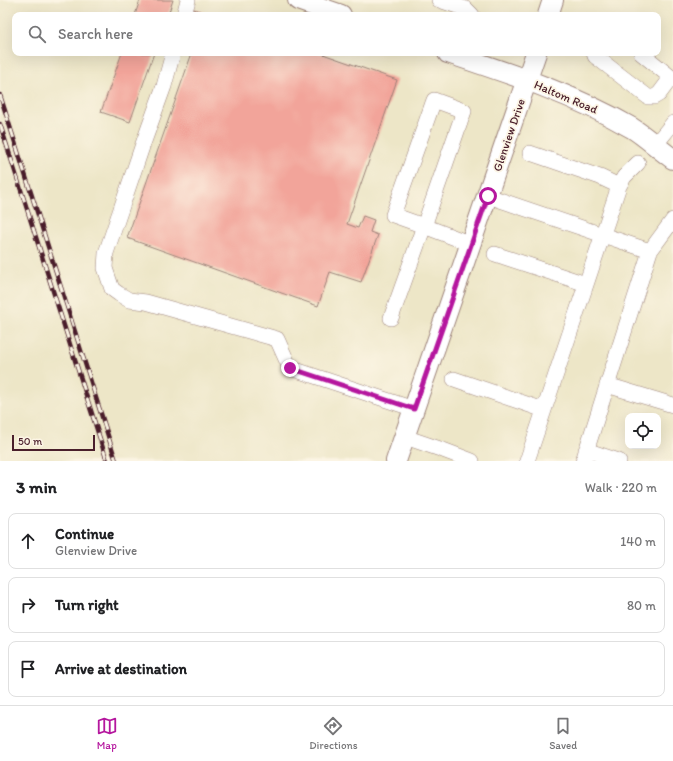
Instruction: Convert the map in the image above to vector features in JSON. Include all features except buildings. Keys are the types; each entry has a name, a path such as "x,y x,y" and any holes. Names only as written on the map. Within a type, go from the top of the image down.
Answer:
{"main road":[{"path":"549,12 553,0"},
{"path":"302,1 333,12"},
{"name":"Haltom Road","path":"463,56 589,106 633,129 673,159"},
{"name":"Glenview Drive","path":"396,461 535,56"}],"street":[{"path":"185,12 188,0"},
{"path":"439,0 466,9 469,12"},
{"path":"172,56 164,86 106,253 105,268 112,288 129,300 146,302 277,339 290,368 414,409"},
{"path":"595,56 648,97 654,97 659,94 671,77 645,56"},
{"path":"391,318 424,226 464,111 434,100 393,215 424,226 471,244"},
{"path":"655,145 673,123"},
{"path":"530,153 600,177 618,186"},
{"path":"527,461 618,186 624,177 638,163"},
{"path":"488,196 650,251"},
{"path":"619,461 585,456 650,251 673,220"},
{"path":"496,254 586,284"},
{"path":"454,379 544,410"},
{"path":"607,385 673,406"},
{"path":"405,437 472,461"}],"railway":[{"path":"0,95 116,461"},
{"path":"0,124 107,461"}],"route":[{"path":"290,368 414,409 488,196"}]}
